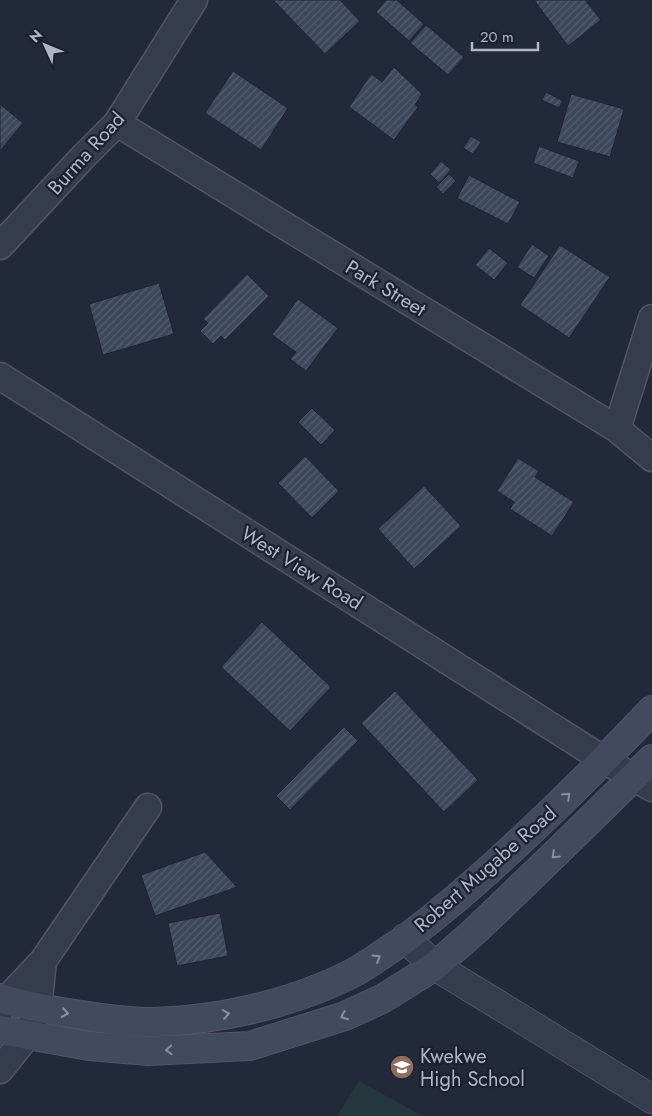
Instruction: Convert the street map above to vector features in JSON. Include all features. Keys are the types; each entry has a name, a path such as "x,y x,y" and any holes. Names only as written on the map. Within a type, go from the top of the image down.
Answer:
{"main road":[{"name":"Robert Mugabe Road","path":"2,1003 121,1021 184,1020 236,1012 271,1004 314,990 350,974 381,956 462,894 513,848 604,760 652,710"},
{"name":"Robert Mugabe Road","path":"0,1030 89,1046 148,1051 250,1046 345,1016 382,998 435,966 646,774"}],"street":[{"name":"Burma Road","path":"0,246 117,123 194,0"},
{"name":"Park Street","path":"117,123 617,429 652,458"},
{"path":"617,429 652,318"},
{"name":"West View Road","path":"0,376 604,760"},
{"path":"604,760 646,774"},
{"path":"2,1003 43,961 148,807"},
{"path":"405,938 435,966 652,1099"},
{"path":"0,1070 27,1036 38,1008 43,961"}],"green space":[{"path":"359,1081 423,1116 337,1116"}],"building":[{"path":"273,0 340,0 360,21 325,54"},
{"path":"386,0 397,0 424,24 409,41 376,12"},
{"path":"534,0 585,0 601,20 568,46"},
{"path":"426,25 464,57 448,75 410,43"},
{"path":"394,67 422,94 415,105 418,107 394,140 349,107 371,74 382,82"},
{"path":"233,71 288,108 261,150 205,113"},
{"path":"546,92 563,101 559,108 542,100"},
{"path":"571,94 624,109 610,157 557,142"},
{"path":"0,104 23,123 0,151"},
{"path":"471,136 481,142 473,154 463,148"},
{"path":"539,146 579,161 573,178 533,163"},
{"path":"441,161 451,170 439,183 430,174"},
{"path":"449,174 456,181 443,194 436,187"},
{"path":"469,175 520,202 508,224 457,198"},
{"path":"532,244 549,256 534,278 517,267"},
{"path":"560,245 610,277 569,338 520,305"},
{"path":"489,248 508,263 494,280 475,265"},
{"path":"247,274 269,296 225,340 221,336 213,344 200,331 208,323 203,319"},
{"path":"159,283 174,334 103,355 89,304"},
{"path":"298,299 338,328 306,371 290,359 296,352 272,335"},
{"path":"312,408 335,430 321,445 298,422"},
{"path":"305,456 339,491 312,518 278,483"},
{"path":"518,458 539,471 535,477 574,502 552,536 510,509 514,502 497,491"},
{"path":"424,486 461,526 414,569 378,529"},
{"path":"262,622 331,687 290,731 221,667"},
{"path":"395,691 478,780 444,812 361,723"},
{"path":"344,727 358,741 290,810 276,796"},
{"path":"205,852 237,887 155,916 141,875"},
{"path":"220,913 228,956 177,966 168,923"}],"place":[{"name":"Kwekwe High School","path":"402,1067"}]}
